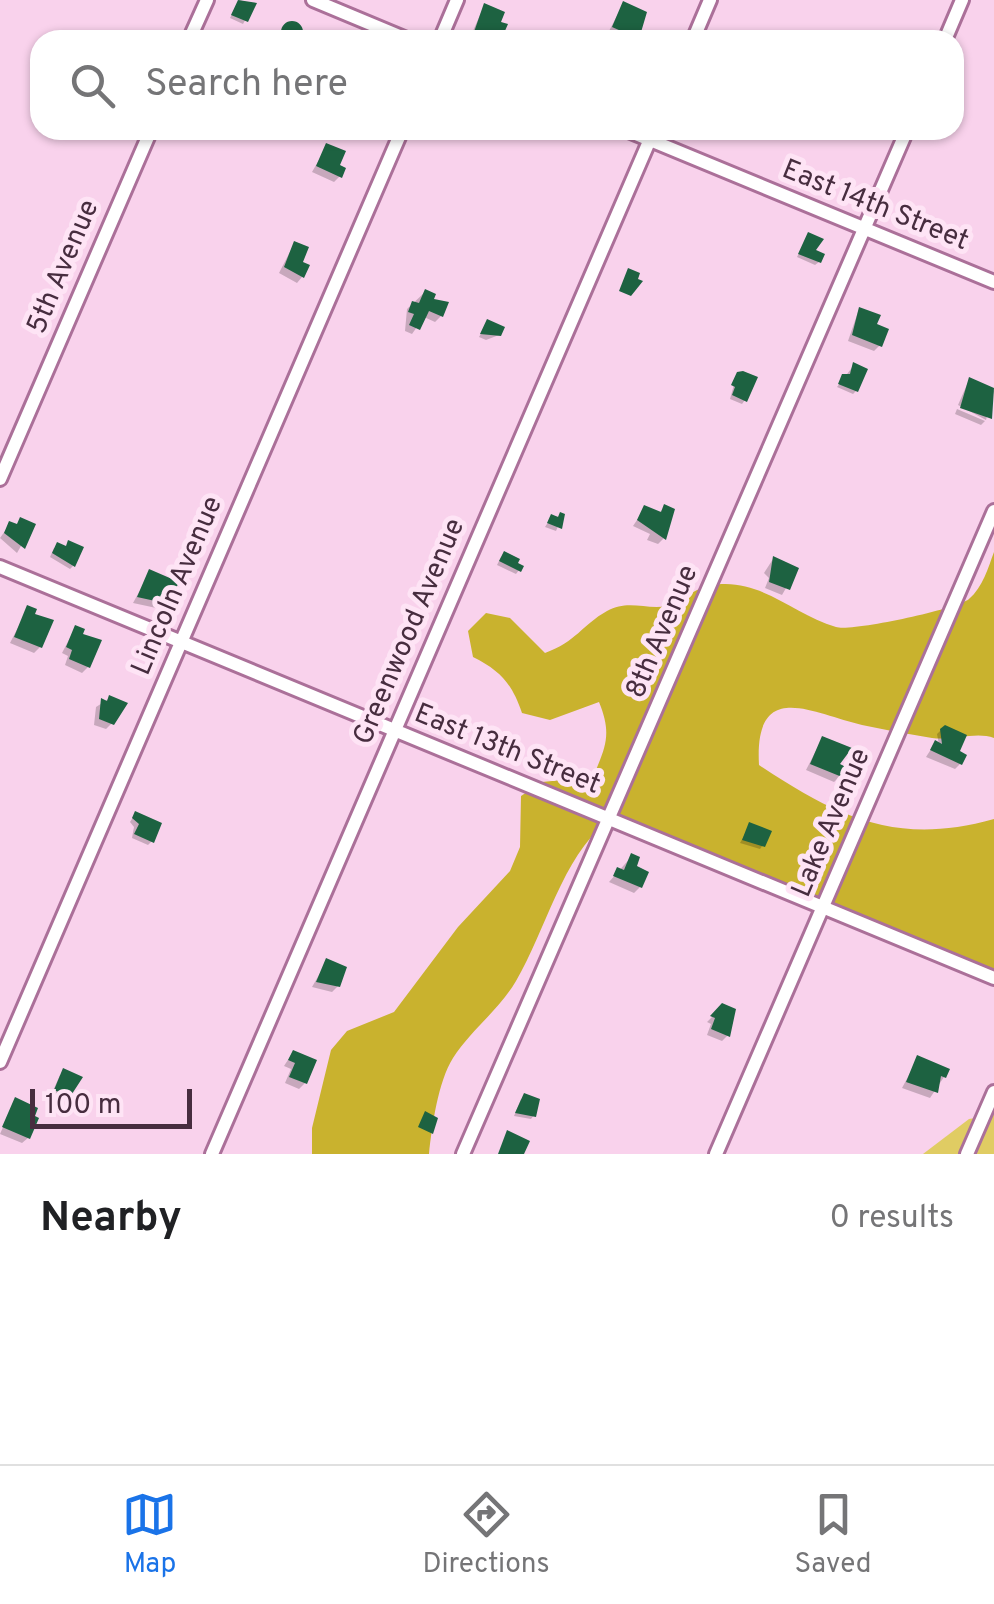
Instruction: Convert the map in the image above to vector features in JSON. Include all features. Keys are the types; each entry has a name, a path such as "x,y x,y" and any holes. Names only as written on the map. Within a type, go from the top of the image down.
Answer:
{"street":[{"path":"194,30 207,0"},
{"path":"314,0 386,30"},
{"path":"444,30 457,0"},
{"path":"697,30 710,0"},
{"path":"949,30 962,0"},
{"name":"5th Avenue","path":"0,479 146,140"},
{"name":"Lincoln Avenue","path":"0,1062 398,140"},
{"name":"Greenwood Avenue","path":"212,1154 650,140"},
{"name":"East 14th Street","path":"663,140 994,282"},
{"name":"8th Avenue","path":"464,1154 902,140"},
{"name":"Lake Avenue","path":"716,1154 994,511"},
{"name":"East 13th Street","path":"0,567 994,978"},
{"path":"967,1154 994,1092"}],"shaded area":[{"path":"994,552 994,738 932,738 790,708 776,711 766,720 760,738 759,765 816,800 870,822 928,829 994,819 994,979 606,823 591,837 566,875 516,981 453,1058 440,1092 429,1154 312,1154 312,1128 331,1050 347,1031 394,1012 458,927 510,871 520,847 521,796 542,782 593,777 604,748 606,732 599,702 550,720 522,713 504,679 473,657 468,631 486,613 510,618 545,653 615,608 667,606 702,588 726,584 759,591 820,621 846,628 926,614 969,599 981,583"},
{"path":"994,1115 994,1154 923,1154 969,1119"}],"building":[{"path":"238,0 257,3 248,22 231,15"},
{"path":"623,1 647,12 642,30 612,27"},
{"path":"484,3 505,12 501,22 508,24 505,30 475,30"},
{"path":"292,21 302,30 282,30"},
{"path":"326,143 346,151 340,165 346,168 342,178 316,166"},
{"path":"808,232 824,239 816,250 825,254 821,263 798,254"},
{"path":"294,241 309,247 303,262 310,265 304,278 284,267"},
{"path":"628,268 640,273 638,279 643,281 631,296 619,291"},
{"path":"425,289 436,294 434,299 449,302 443,317 429,311 420,330 409,325 414,314 408,312 412,301 419,303"},
{"path":"859,307 881,315 877,324 889,329 882,347 852,335"},
{"path":"487,319 505,327 501,336 480,334"},
{"path":"853,362 868,369 858,392 838,384 842,374 850,374"},
{"path":"737,372 758,377 747,402 732,395 735,387 731,385"},
{"path":"969,377 994,388 992,419 960,408"},
{"path":"664,504 675,509 666,540 637,520 644,505 661,512"},
{"path":"560,512 565,514 562,529 547,523 551,514 558,517"},
{"path":"20,517 36,524 25,549 4,533 9,521 17,524"},
{"path":"68,540 84,547 75,567 52,553 57,542 66,546"},
{"path":"504,551 520,559 518,563 524,566 521,572 499,561"},
{"path":"773,556 799,568 790,590 769,582"},
{"path":"149,569 179,582 169,604 137,597"},
{"path":"27,605 37,609 35,614 54,620 42,648 14,637"},
{"path":"75,625 85,629 83,634 102,640 90,668 69,659 72,650 66,647"},
{"path":"109,695 128,703 114,725 99,719 101,698 107,701"},
{"path":"945,725 967,735 960,751 967,755 962,765 930,750 935,740 942,744 940,729"},
{"path":"822,736 852,748 840,764 846,767 842,777 810,764"},
{"path":"135,811 162,823 154,843 134,834 139,824 132,818"},
{"path":"749,822 772,831 765,847 742,840"},
{"path":"631,853 640,857 637,866 649,872 642,888 613,876 617,867 624,870"},
{"path":"326,958 347,967 340,987 316,982"},
{"path":"722,1003 736,1009 730,1037 711,1029 715,1018 710,1016"},
{"path":"293,1050 317,1060 307,1084 289,1077 295,1063 288,1060"},
{"path":"917,1055 950,1069 946,1078 941,1076 938,1093 906,1082"},
{"path":"63,1068 83,1077 70,1097 54,1090"},
{"path":"524,1093 540,1099 536,1117 515,1113"},
{"path":"15,1097 38,1108 35,1116 39,1118 30,1139 2,1127"},
{"path":"425,1111 438,1118 433,1134 418,1127"},
{"path":"507,1130 530,1141 524,1154 498,1154"}]}
